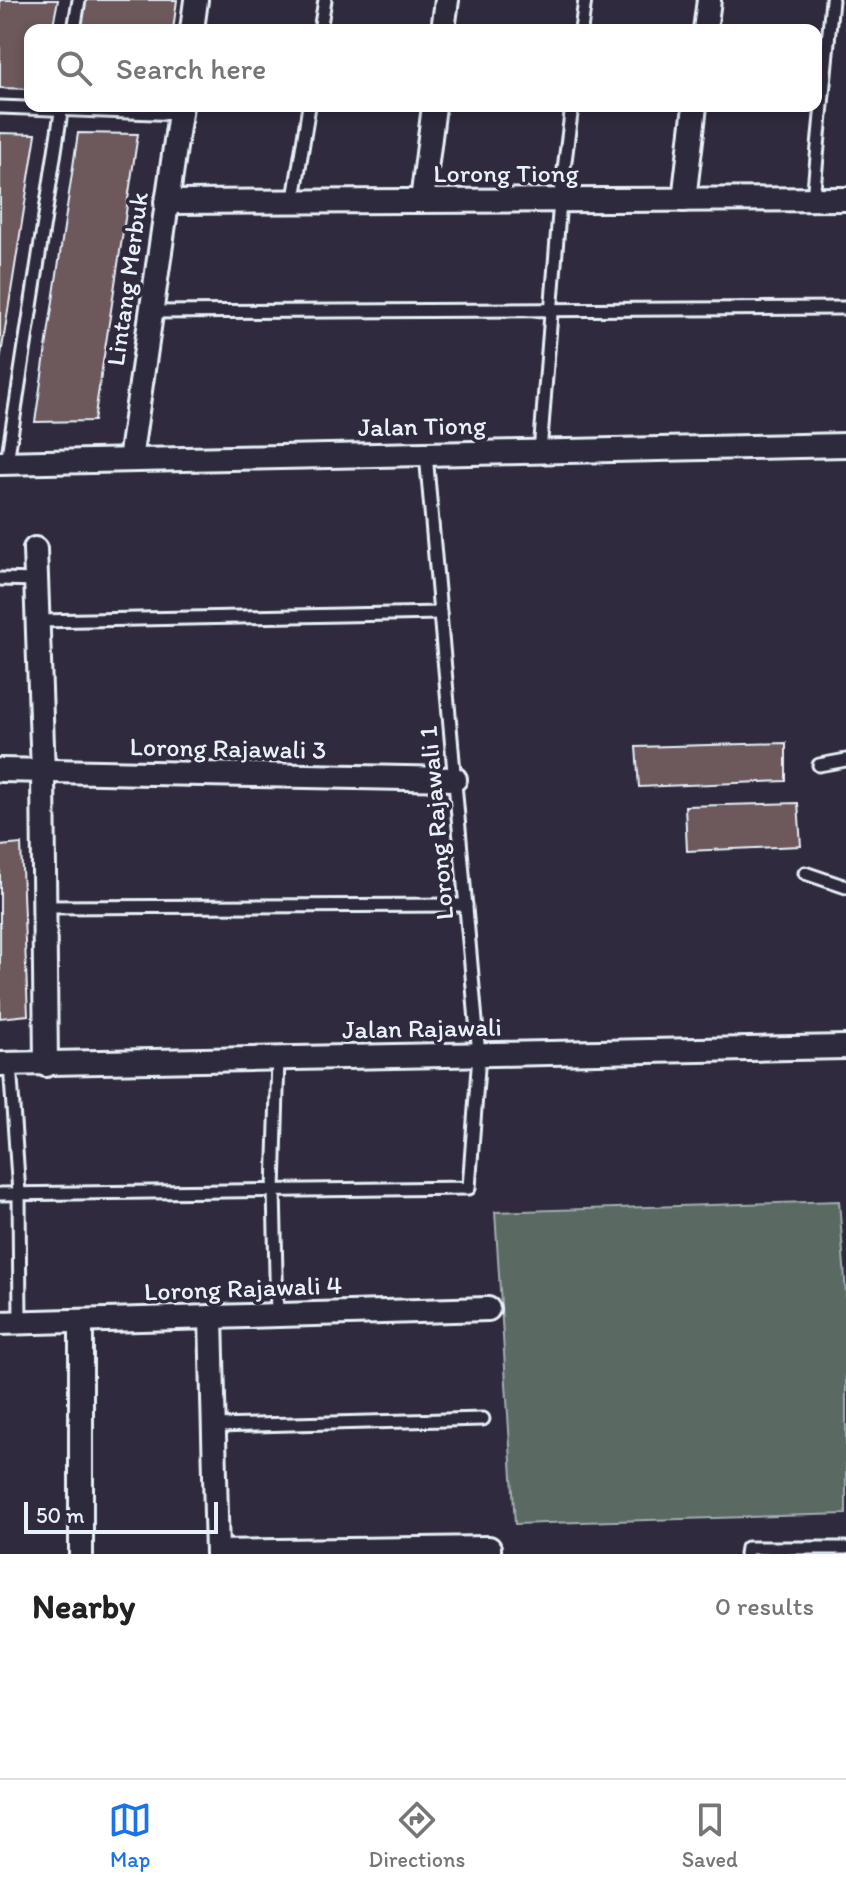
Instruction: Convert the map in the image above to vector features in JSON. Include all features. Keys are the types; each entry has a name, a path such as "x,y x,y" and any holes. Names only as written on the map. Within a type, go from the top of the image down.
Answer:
{"street":[{"path":"193,24 196,0"},
{"path":"444,24 447,0"},
{"path":"706,24 709,0"},
{"name":"Lintang Merbuk","path":"130,460 180,112"},
{"path":"422,201 433,112"},
{"path":"684,200 694,112"},
{"name":"Lorong Tiong","path":"166,202 294,199 846,199"},
{"name":"Jalan Tiong","path":"4,462 846,445"},
{"path":"35,549 43,773 46,1065"},
{"name":"Lorong Rajawali 3","path":"0,770 455,779"},
{"name":"Jalan Rajawali","path":"5,1064 846,1047"},
{"name":"Lorong Rajawali 4","path":"10,1323 488,1309"},
{"path":"211,1317 217,1553 489,1548 489,1554"},
{"path":"81,1323 81,1554"}],"lane":[{"path":"75,24 79,0"},
{"path":"321,24 325,0"},
{"path":"582,24 585,0"},
{"path":"822,105 832,0"},
{"path":"0,107 24,107"},
{"path":"4,462 61,112"},
{"path":"294,199 308,112"},
{"path":"540,452 560,201 571,112"},
{"path":"813,199 821,112"},
{"path":"149,312 846,308"},
{"name":"Lorong Rajawali 1","path":"274,1190 469,1188 479,1055 426,454"},
{"path":"0,579 36,580"},
{"path":"38,621 440,613"},
{"path":"819,765 846,760"},
{"path":"805,873 846,887"},
{"path":"45,907 466,905"},
{"path":"277,1315 274,1190 278,1059"},
{"path":"5,1064 19,1193 10,1323"},
{"path":"0,1194 274,1190"},
{"path":"214,1426 483,1419"},
{"path":"746,1554 747,1548 846,1548"}],"green space":[{"path":"839,1201 846,1293 846,1514 515,1524 495,1212"}],"building":[{"path":"0,0 58,0 53,24 24,24 24,89 0,88"},
{"path":"84,0 177,0 174,24 80,24"},
{"path":"0,133 36,134 0,361"},
{"path":"78,133 138,134 94,421 35,422"},
{"path":"786,743 786,781 639,787 636,747"},
{"path":"798,803 801,846 687,851 685,806"},
{"path":"21,844 28,1015 0,1018 0,846"}]}
